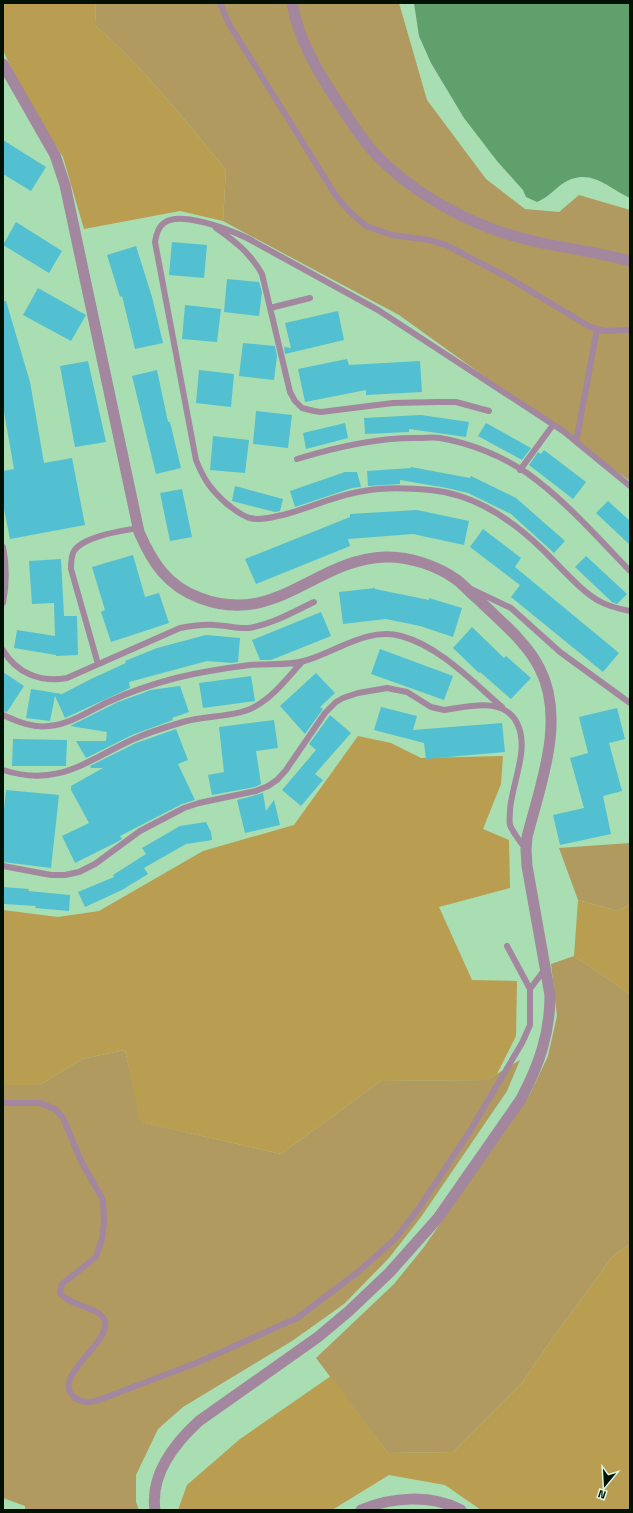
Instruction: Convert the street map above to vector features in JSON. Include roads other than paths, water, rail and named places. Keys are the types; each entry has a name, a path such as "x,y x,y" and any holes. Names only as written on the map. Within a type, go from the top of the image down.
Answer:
{"street":[{"path":"292,3 293,12 305,43 330,90 371,148 390,167 412,185 434,200 460,214 504,233 528,240 630,262"},
{"path":"3,64 55,154 65,185 138,528 152,559 172,582 184,591 221,604 241,606 264,602 282,596 339,568 358,562 386,557 403,558 435,568 446,573 462,584 516,636 540,668 547,684 551,716 550,748 527,837 526,850 527,866 550,995 550,1016 542,1048 531,1080 521,1099 438,1218 390,1272 349,1311 296,1354 199,1421 183,1436 174,1448 159,1478 154,1492 155,1510"},
{"path":"361,1510 378,1503 412,1499 440,1502 461,1510"}],"lane":[{"path":"220,3 229,24 336,196 350,212 366,226 392,235 429,240 446,245 509,278 581,322 596,329 605,331 630,330"},
{"path":"4,80 16,86"},
{"path":"630,486 553,424 378,310 228,229 183,218 168,220 160,226 155,242 196,460 202,477 225,502 239,513 250,518 261,519 299,511 364,491 403,488 449,493 485,506 499,513 518,527 585,591 600,602 615,608 630,611"},
{"path":"212,225 235,241 256,263 262,274 290,392 295,401 302,408 321,412 393,403 456,402 472,405 489,411"},
{"path":"270,308 310,298"},
{"path":"576,442 596,329"},
{"path":"520,470 553,424"},
{"path":"297,459 324,451 380,440 439,438 465,444 500,458 527,473 568,508 630,571"},
{"path":"98,664 71,569 71,560 74,550 83,543 92,539 138,528"},
{"path":"3,547 7,585 3,603"},
{"path":"462,584 511,608 560,652 630,703"},
{"path":"3,650 17,668 38,677 58,680 67,678 180,628 199,624 246,628 261,626 314,602"},
{"path":"3,715 28,725 49,726 80,717 109,702 141,689 177,678 251,665 302,662 371,635 383,633 400,636 421,645 443,658 462,672 515,719 521,731 522,742 511,796 510,826 526,850"},
{"path":"3,770 36,776 60,773 77,768 134,739 159,730 184,722 241,712 256,706 269,696 302,662"},
{"path":"3,866 50,875 65,875 79,872 95,864 140,831 184,808 268,786 277,780 286,770 325,713 336,702 358,693 387,688 407,692 431,707 438,709 444,710 488,705 502,709 511,714"},
{"path":"3,1103 41,1103 56,1110 63,1118 81,1161 103,1200 104,1223 99,1252 96,1257 62,1284 60,1293 66,1299 96,1311 105,1321 105,1328 101,1337 76,1368 69,1383 69,1389 72,1395 77,1399 88,1402 96,1401 199,1362 297,1318 358,1272 395,1239 419,1208 470,1131 522,1043 530,1025 530,989 507,946"},
{"path":"530,989 546,967"}]}
